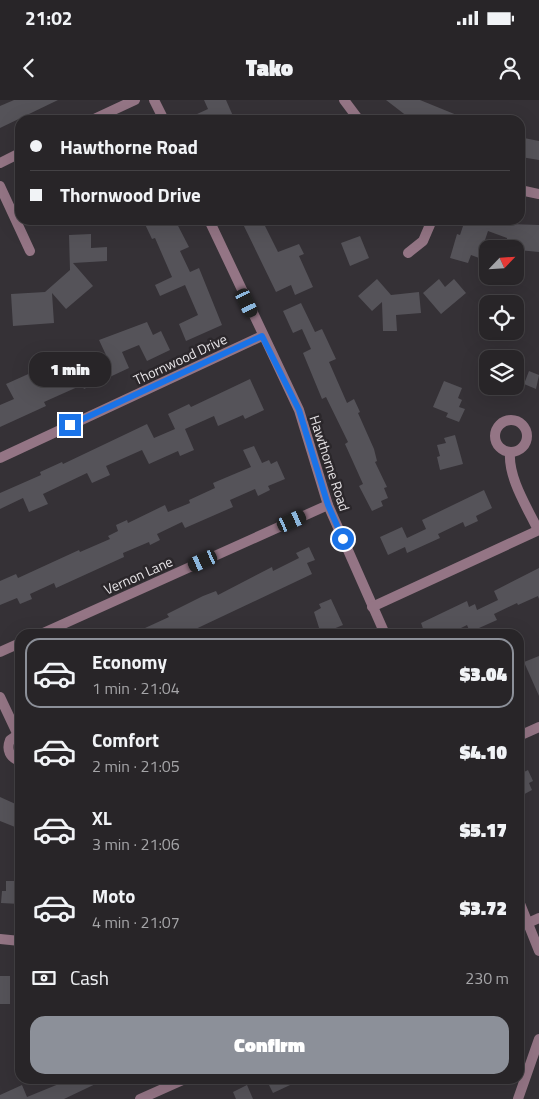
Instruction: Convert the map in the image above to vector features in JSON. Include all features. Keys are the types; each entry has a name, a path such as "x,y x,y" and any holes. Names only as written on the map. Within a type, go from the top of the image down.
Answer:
{"street":[{"path":"103,115 135,100"},
{"path":"154,100 162,115"},
{"path":"344,100 354,115"},
{"path":"0,163 15,156"},
{"path":"0,186 15,218"},
{"path":"525,191 539,194"},
{"path":"18,225 30,251"},
{"name":"Hawthorne Road","path":"211,225 262,336 299,410 328,505 383,629"},
{"path":"408,253 422,241 430,225"},
{"name":"Thornwood Drive","path":"0,458 262,336"},
{"path":"372,607 539,530 512,473 509,462 510,452"},
{"name":"Vernon Lane","path":"52,629 328,505"},
{"path":"0,652 15,645"},
{"path":"0,698 15,727"},
{"path":"524,734 539,727"},
{"path":"15,736 10,740 8,749 12,757 15,758"},
{"path":"524,907 534,920 539,951"},
{"path":"0,940 15,941"},
{"path":"524,1082 539,1040"},
{"path":"140,1099 174,1084"},
{"path":"518,1099 523,1084"}],"building":[{"path":"14,100 58,100 27,115 15,115 15,121 0,128 0,106"},
{"path":"204,100 226,100 233,115 195,115 208,109"},
{"path":"386,100 420,100 457,115 406,115"},
{"path":"525,138 539,141 539,160 525,158"},
{"path":"145,225 178,225 189,247 180,251 190,272 199,268 222,325 186,341 179,324 198,315 185,285 160,296 155,285 172,277 155,238 152,239"},
{"path":"243,225 264,225 278,252 299,244 304,254 299,256 313,287 295,295 291,285 276,292"},
{"path":"463,225 539,225 539,252 524,251 524,240 507,240 507,238 488,231 485,240 479,240 479,258 471,255 468,263 450,258 457,234 460,235"},
{"path":"91,234 91,248 107,247 107,261 73,263 93,286 66,309 52,293 54,323 13,326 11,294 45,292 70,270 69,235"},
{"path":"360,236 369,258 350,266 341,243"},
{"path":"377,279 391,295 419,292 421,313 396,315 397,331 383,331 382,302 372,311 358,296"},
{"path":"439,279 445,287 454,279 466,293 441,314 423,293"},
{"path":"301,303 315,332 322,329 336,359 329,362 347,403 354,399 374,449 377,461 375,462 387,487 384,488 388,498 381,501 383,506 372,511 359,486 363,484 345,444 348,442 326,397 322,399 303,353 311,349 302,329 293,333 283,311"},
{"path":"147,322 153,335 161,331 170,350 147,361 139,345 122,352 129,368 84,389 82,385 44,402 46,406 0,427 0,405 14,399 6,384 64,358 71,373 106,355 99,340"},
{"path":"529,371 539,375 536,389 524,384"},
{"path":"250,379 264,410 245,419 243,415 218,426 214,416 185,429 194,450 180,456 178,451 149,464 142,450 106,466 110,475 92,483 87,473 43,494 48,504 29,512 23,498 0,509 0,493 41,475 40,472 62,462 63,464 147,424 154,438 175,429 168,414 189,404 191,407"},
{"path":"444,381 462,388 458,398 462,400 459,407 465,409 459,422 446,417 448,413 433,407"},
{"path":"455,435 463,464 440,470 437,457 440,456 437,445 446,443 444,438"},
{"path":"254,446 262,463 269,460 271,464 277,461 285,479 268,486 270,490 258,496 255,489 230,500 233,507 185,528 182,522 157,534 160,540 150,545 149,542 123,553 124,557 56,588 54,583 30,594 32,599 20,604 17,598 0,605 0,581 16,574 18,578 79,550 80,552 110,539 108,536 118,531 116,525 127,520 128,523 165,505 168,512 190,503 189,500 215,488 213,483 251,467 243,450"},
{"path":"484,490 492,508 476,516 478,521 465,527 463,522 438,534 440,538 407,553 405,547 388,555 380,537 402,527 407,538 426,529 422,520"},
{"path":"309,547 315,560 307,563 312,574 196,629 143,629 169,617 167,614 203,596 216,591 218,595 272,567 273,571 299,558 296,553"},
{"path":"539,568 539,599 538,596 494,614 497,620 477,629 469,629 467,625 459,629 423,629 421,623 467,601 469,607 475,604 477,610 498,600 494,591"},
{"path":"331,599 343,625 333,629 319,629 314,612 321,608 319,604"},
{"path":"539,656 539,696 524,662"},
{"path":"528,770 533,781 529,783 532,790 524,794 524,772"},
{"path":"0,797 15,804 15,827 0,821"},
{"path":"6,881 15,881 15,904 1,903 2,891 6,891"},
{"path":"0,976 10,976 10,1004 0,1004"},
{"path":"59,1084 96,1084 64,1099 0,1099 0,1095 22,1085 27,1097"},
{"path":"268,1084 292,1084 273,1093"},
{"path":"247,1085 253,1099 236,1099 233,1092"}],"route":[{"path":"70,425 262,336 299,410 328,505 343,539"}]}
